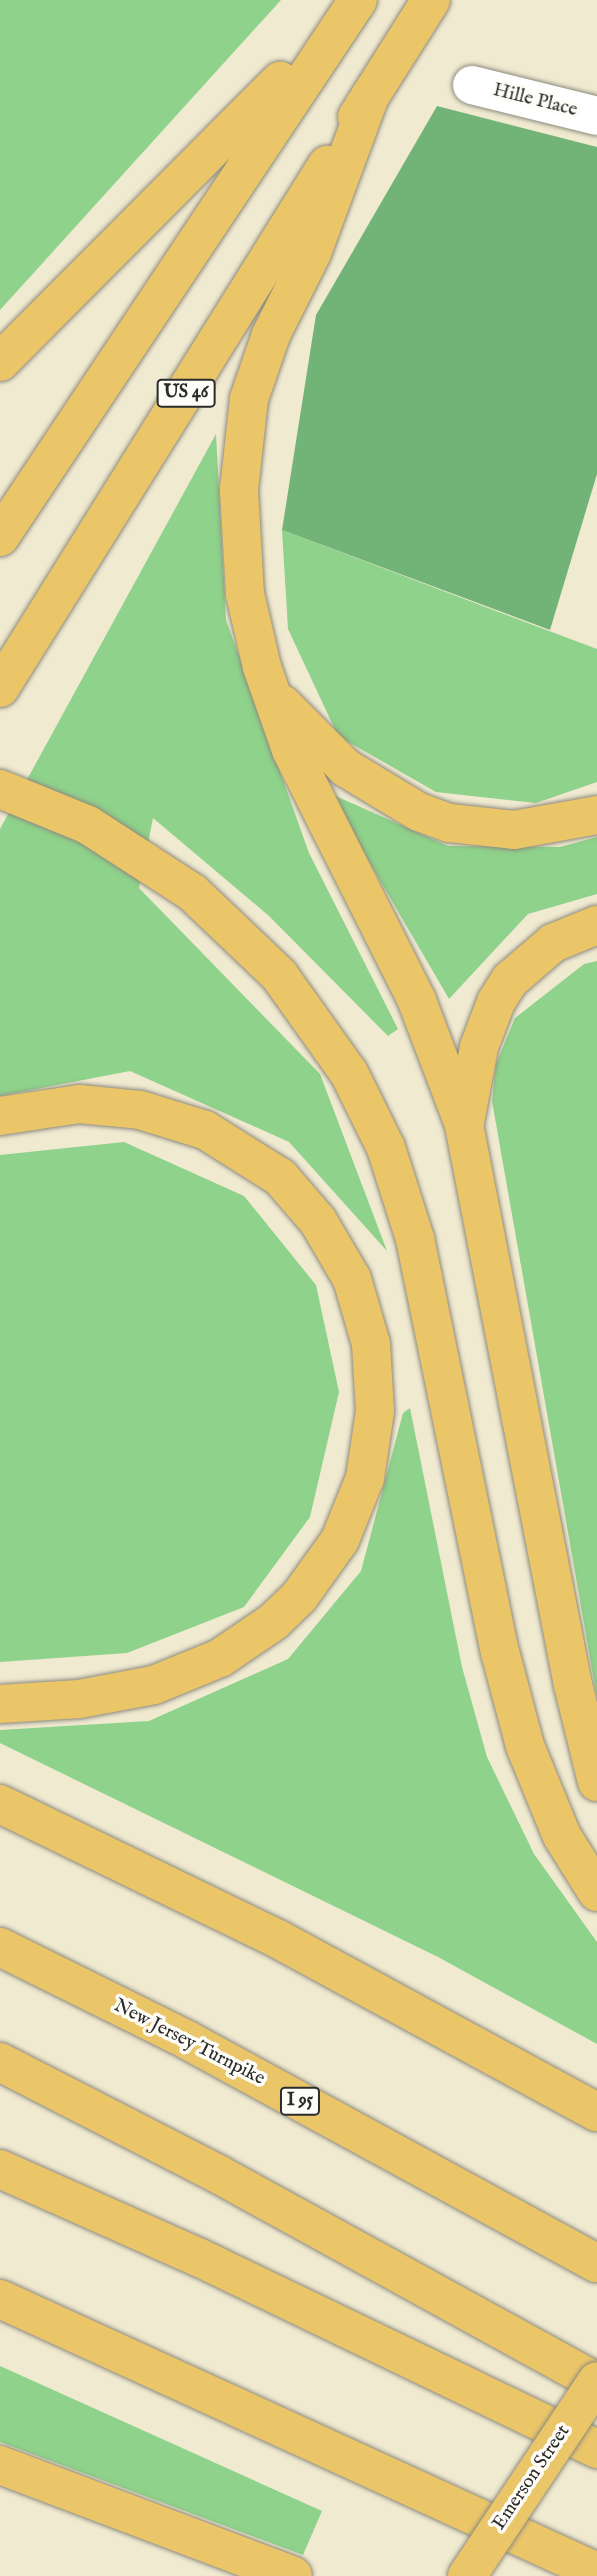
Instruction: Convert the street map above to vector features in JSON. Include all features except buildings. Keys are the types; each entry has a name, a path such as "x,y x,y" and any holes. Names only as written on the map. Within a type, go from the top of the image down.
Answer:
{"main road":[{"name":"US 46","path":"0,688 431,0"},
{"path":"1,361 353,7"},
{"path":"0,537 353,7"},
{"path":"370,96 312,253 257,370 245,421 239,490 240,542 249,618 269,689 317,804 430,1031 464,1125 573,1685 597,1782"},
{"path":"269,689 346,768 419,813 450,823 514,830 597,814"},
{"path":"0,789 100,832 159,868 222,918 311,1015 349,1073 390,1158 415,1240 500,1653 525,1746 562,1836 597,1892"},
{"path":"464,1125 479,1047 510,980 553,943 597,925"},
{"path":"0,1116 70,1105 140,1110 205,1130 280,1177 318,1221 352,1279 371,1344 375,1410 365,1478 340,1540 299,1597 273,1622 219,1658 155,1685 79,1699 0,1704"},
{"path":"0,1804 278,1939 597,2112"},
{"name":"New Jersey Turnpike","path":"0,1947 189,2041 597,2263"},
{"path":"0,2062 243,2187 597,2382"},
{"path":"0,2169 200,2258 597,2449"},
{"path":"0,2299 597,2572"},
{"name":"Emerson Street","path":"467,2576 597,2382"},
{"path":"0,2465 293,2576"}],"street":[{"name":"Hille Place","path":"472,85 597,117"}],"green space":[{"path":"0,0 281,0 0,310"},
{"path":"437,106 597,147 597,474 550,630 282,530 316,315"},
{"path":"216,434 226,620 309,853 398,1029 388,1036 269,916 153,818 139,888 320,1074 387,1251 289,1142 130,1071 0,1096 0,829"},
{"path":"282,530 597,649 597,782 536,803 436,792 338,736 288,629"},
{"path":"329,793 448,846 560,847 597,837 597,894 528,914 449,999"},
{"path":"597,961 597,1697 492,1101 496,1064 515,1018 584,964"},
{"path":"124,1142 244,1196 316,1285 339,1392 310,1517 244,1607 127,1653 0,1662 0,1155"},
{"path":"410,1408 462,1667 487,1757 534,1854 597,1942 597,2044 438,1957 0,1743 0,1730 149,1721 288,1659 361,1571 403,1413"},
{"path":"0,2366 322,2511 303,2555 0,2442"}]}
